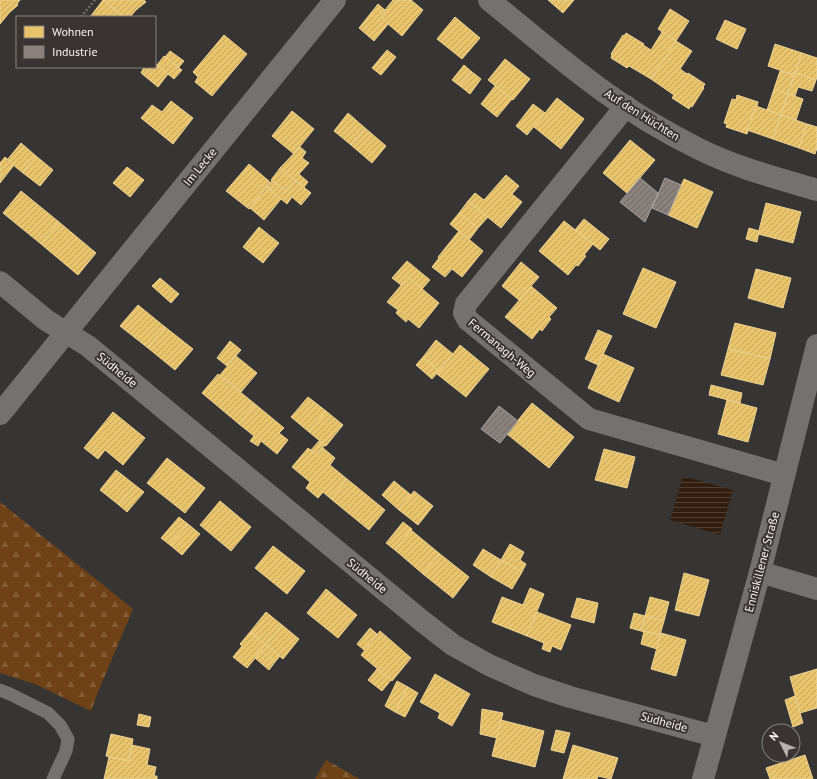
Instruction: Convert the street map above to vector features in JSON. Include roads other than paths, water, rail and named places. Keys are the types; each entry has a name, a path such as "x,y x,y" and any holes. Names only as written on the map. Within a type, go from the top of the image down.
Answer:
{"street":[{"name":"Im Lecke","path":"66,333 335,0"},
{"name":"Auf den Hüchten","path":"489,0 603,92 660,127 700,149 726,161 817,190"},
{"name":"Fermanagh-Weg","path":"626,106 466,304 464,313 468,320 589,420 784,475"},
{"name":"Südheide","path":"0,282 46,320 88,346 422,622 453,645 489,665 534,685 570,697 714,736"},
{"path":"0,414 66,333"},
{"name":"Enniskillener Straße","path":"703,779 760,572 817,345"},
{"path":"760,572 817,589"}],"lane":[{"path":"0,690 48,713 60,725 68,739 66,751 53,779"}]}
